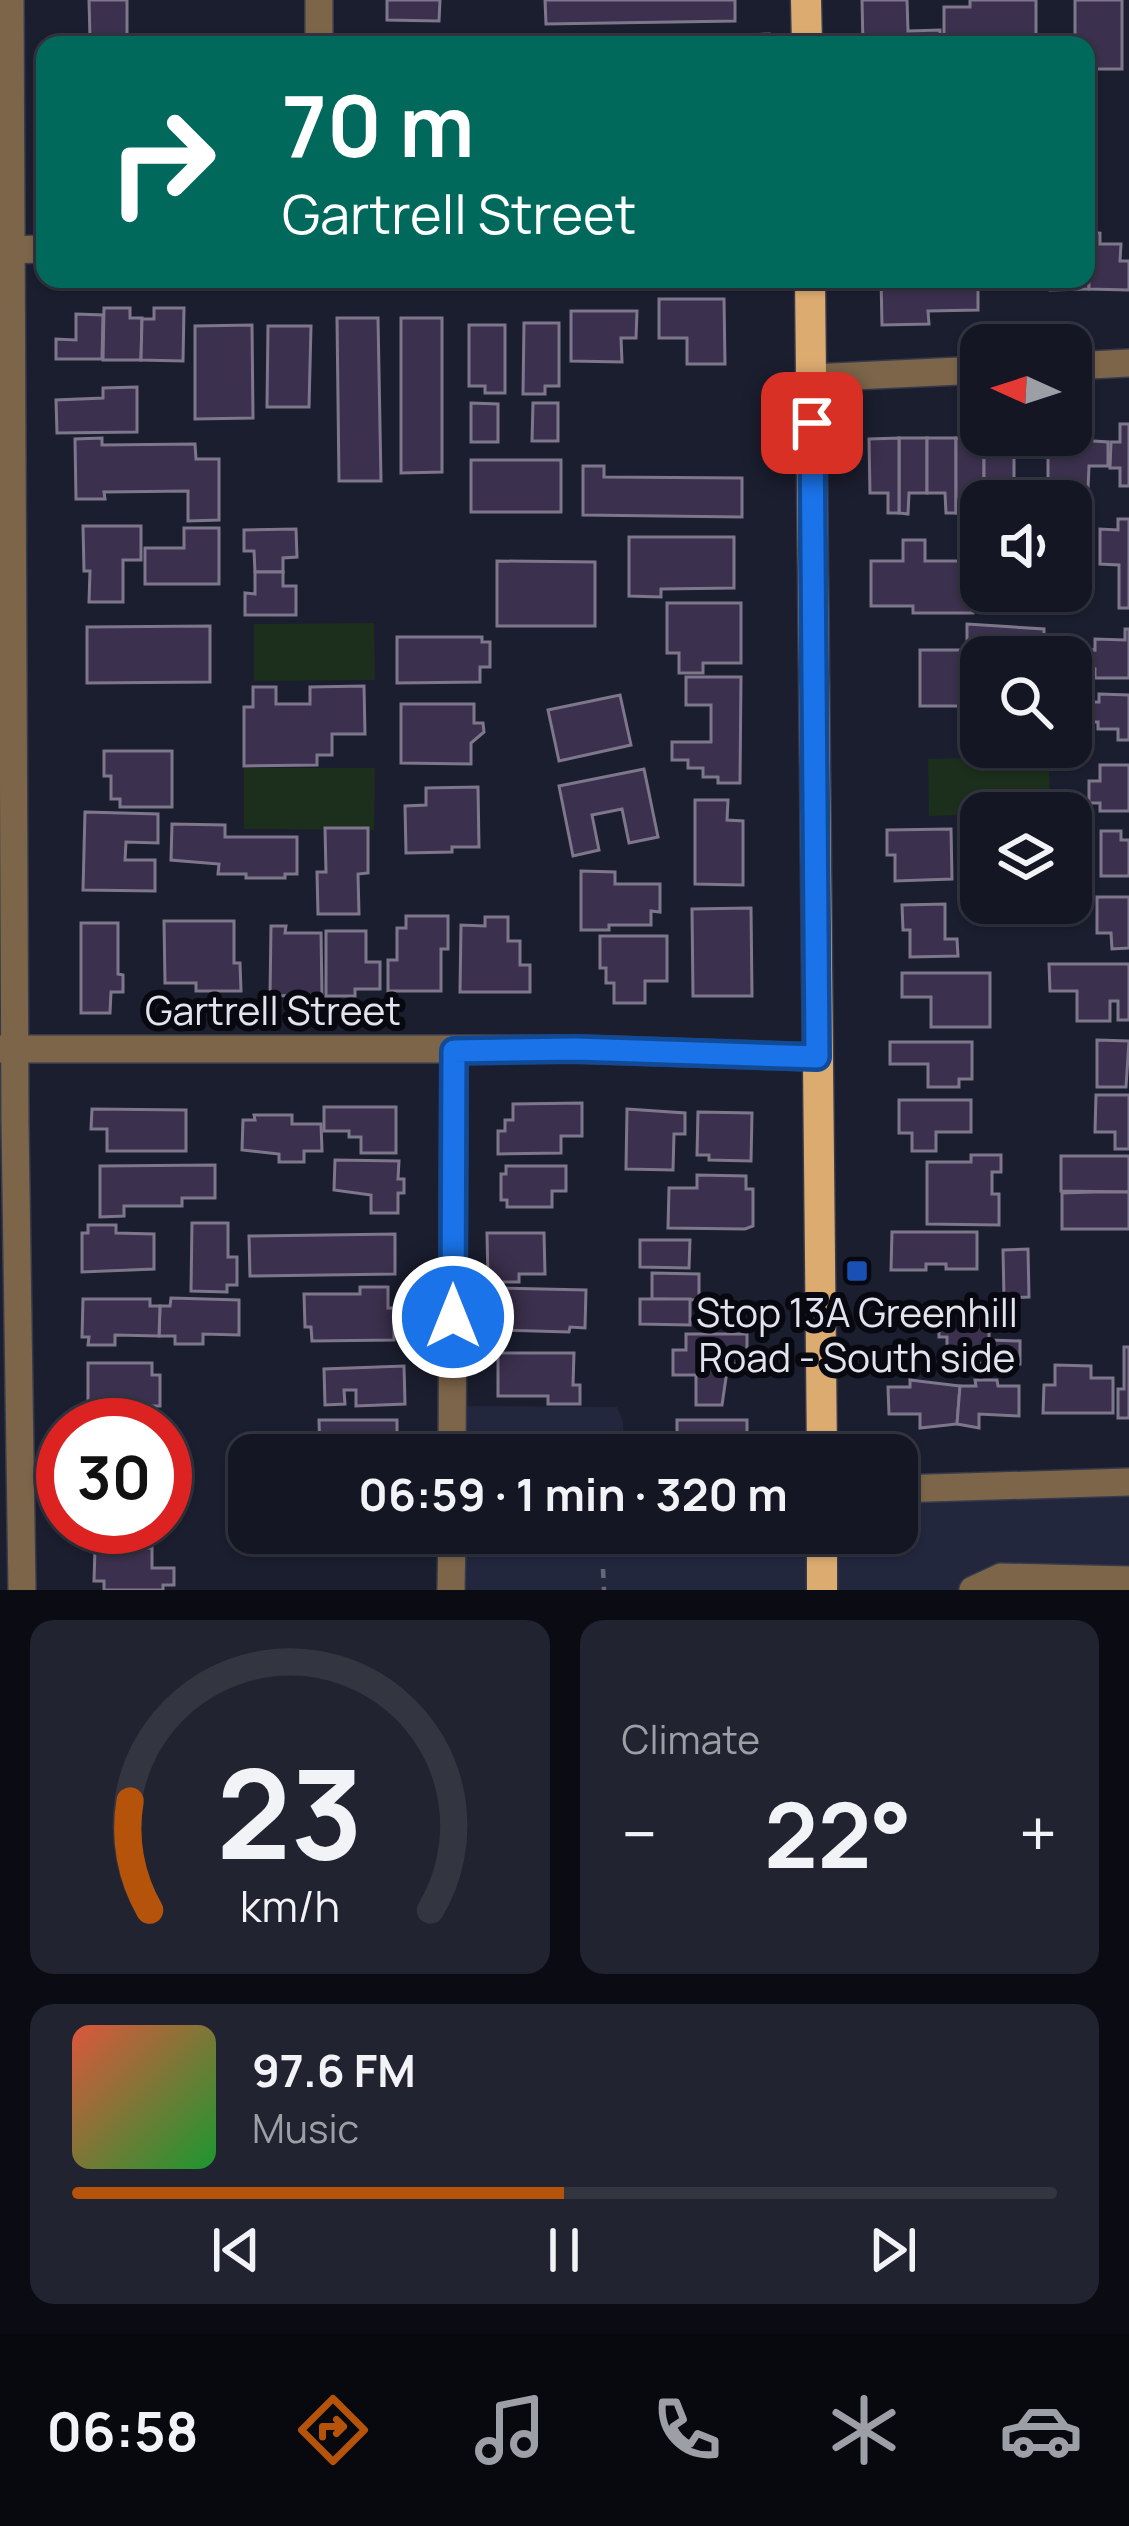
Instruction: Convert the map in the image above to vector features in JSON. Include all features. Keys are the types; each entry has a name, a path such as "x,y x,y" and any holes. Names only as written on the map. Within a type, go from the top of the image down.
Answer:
{"main road":[{"path":"806,0 807,36"},
{"path":"810,288 822,1434"},
{"path":"822,1554 822,1590"}],"street":[{"path":"10,0 8,1049 22,1590"},
{"path":"319,0 319,36"},
{"path":"1092,365 1129,363"},
{"path":"811,378 960,371"},
{"name":"Gartrell Street","path":"8,1049 576,1049 817,1057"},
{"path":"452,1434 454,1051"},
{"path":"918,1488 1129,1482"},
{"path":"451,1590 452,1554"},
{"path":"973,1590 1001,1577 1129,1580"}],"path":[{"path":"603,1569 604,1590"}],"shaded area":[{"path":"452,1406 617,1407 623,1421 623,1434 452,1434"},
{"path":"1129,1482 1129,1590 451,1590 451,1554 918,1554 918,1488"}],"green space":[{"path":"374,623 375,680 254,681 254,624"},
{"path":"960,758 960,768 1049,768 1050,792 960,792 960,815 929,816 928,759"},
{"path":"244,768 375,768 374,830 244,829"}],"building":[{"path":"89,0 127,0 127,36 90,36"},
{"path":"387,0 440,0 439,21 387,20"},
{"path":"545,0 735,0 735,21 546,24"},
{"path":"862,0 907,0 908,31 940,30 940,36 863,36"},
{"path":"970,0 1036,0 1036,36 944,36 944,7 970,7"},
{"path":"1075,0 1122,0 1122,69 1095,69 1095,36 1075,36"},
{"path":"1095,233 1100,233 1100,244 1121,244 1120,261 1129,261 1129,290 1089,289 1095,288"},
{"path":"881,288 978,288 978,310 928,311 929,324 882,325"},
{"path":"659,299 724,299 725,364 687,364 687,338 659,338"},
{"path":"104,308 130,308 130,318 142,318 141,360 103,360"},
{"path":"154,308 184,308 183,361 141,360 142,319 154,319"},
{"path":"571,311 637,311 636,338 621,338 622,362 571,361"},
{"path":"76,314 103,315 102,359 56,359 56,339 76,340"},
{"path":"337,318 378,318 381,481 339,481"},
{"path":"401,318 442,318 442,472 401,473"},
{"path":"524,323 559,323 559,386 545,386 545,394 523,394"},
{"path":"252,325 253,418 195,419 195,326"},
{"path":"469,325 505,325 505,393 485,393 485,386 469,386"},
{"path":"268,326 311,326 309,407 267,407"},
{"path":"137,387 137,432 57,433 56,400 103,398 103,388"},
{"path":"471,403 498,404 498,442 471,442"},
{"path":"533,403 558,403 558,441 532,441"},
{"path":"1120,424 1129,424 1129,486 1120,486 1120,468 1110,468 1111,442 1120,442"},
{"path":"102,438 102,445 195,444 196,459 219,459 219,520 188,521 188,491 104,492 105,499 76,499 75,439"},
{"path":"899,438 927,438 927,493 909,493 908,514 899,513"},
{"path":"899,438 899,513 888,513 888,493 870,493 869,439"},
{"path":"927,438 956,438 956,513 946,513 945,493 927,493"},
{"path":"956,438 960,438 960,456 984,456 984,480 960,480 960,513 956,513"},
{"path":"1092,441 1108,442 1108,466 1089,466 1088,480 1048,480 1048,456 1092,456"},
{"path":"984,456 1014,456 1014,480 984,480"},
{"path":"471,460 561,460 561,512 471,512"},
{"path":"583,466 604,466 604,477 742,478 742,517 583,515"},
{"path":"1118,519 1129,519 1129,608 1119,608 1119,565 1100,564 1100,529 1118,530"},
{"path":"83,526 141,526 141,560 123,560 123,602 89,602"},
{"path":"184,528 219,528 219,584 145,584 145,548 184,548"},
{"path":"296,529 297,557 283,558 283,572 255,572 254,551 244,551 244,530"},
{"path":"629,537 734,537 734,588 661,589 661,597 629,596"},
{"path":"903,540 925,540 925,561 960,561 960,612 973,613 913,613 913,606 871,606 871,561 903,561"},
{"path":"497,561 595,562 595,626 497,626"},
{"path":"255,572 283,572 283,586 296,586 296,615 245,615 245,593 255,594"},
{"path":"667,603 741,603 741,663 703,663 703,673 679,673 679,653 667,653"},
{"path":"967,624 1044,629 1044,636 967,636"},
{"path":"210,626 210,682 87,683 87,627"},
{"path":"1125,629 1129,629 1129,678 1095,678 1095,639 1125,640"},
{"path":"397,637 482,637 482,642 490,642 490,667 480,667 480,682 397,683"},
{"path":"920,650 960,650 960,706 920,706"},
{"path":"686,677 741,677 740,783 718,783 718,777 703,777 703,768 688,768 688,760 672,760 672,742 711,742 711,705 686,705"},
{"path":"364,686 365,734 332,734 332,755 317,755 317,765 244,766 244,707 253,707 253,687 276,687 276,704 310,704 310,687"},
{"path":"1099,694 1129,695 1129,740 1118,740 1118,729 1098,729 1098,722 1092,722 1092,702 1099,702"},
{"path":"620,695 631,745 559,761 548,710"},
{"path":"401,704 474,704 474,723 483,723 484,732 471,743 471,764 401,763"},
{"path":"104,751 172,751 172,807 120,807 120,799 111,799 111,776 104,776"},
{"path":"1100,765 1129,765 1129,811 1100,811 1100,803 1092,803 1089,781 1100,781"},
{"path":"644,769 658,837 629,843 622,809 592,815 599,850 573,856 559,786"},
{"path":"478,787 479,847 406,853 405,806 426,805 426,788"},
{"path":"695,800 728,800 727,820 743,821 743,885 695,884"},
{"path":"85,812 158,814 158,843 126,842 125,860 155,860 155,891 83,890"},
{"path":"172,824 225,825 225,837 297,837 297,874 246,878 246,874 218,874 219,864 171,860"},
{"path":"325,828 368,828 368,873 358,874 359,914 318,914 317,872 326,872"},
{"path":"951,829 952,879 895,881 895,855 887,855 887,830"},
{"path":"1101,831 1121,831 1121,840 1129,840 1129,876 1101,876"},
{"path":"581,871 615,872 615,884 660,884 660,912 651,911 651,925 581,930"},
{"path":"1097,897 1129,897 1129,948 1112,949 1111,933 1097,933"},
{"path":"945,904 945,939 957,939 958,956 910,957 910,930 903,930 902,905"},
{"path":"751,908 752,996 693,996 692,909"},
{"path":"406,916 448,916 448,949 441,949 441,991 388,991 388,960 397,960 397,928 406,928"},
{"path":"485,917 508,917 508,941 520,941 520,965 530,965 530,992 460,992 461,925 485,926"},
{"path":"164,921 234,921 234,963 240,963 241,991 196,991 196,983 165,983"},
{"path":"81,923 118,923 118,974 123,975 123,992 111,992 110,1013 81,1013"},
{"path":"271,926 286,926 285,933 321,933 322,995 270,996"},
{"path":"326,931 366,931 366,962 380,962 380,989 355,989 355,996 326,996"},
{"path":"600,936 667,936 667,981 645,981 645,1003 614,1003 614,983 606,983 606,968 600,968"},
{"path":"1049,964 1129,964 1129,1020 1118,1020 1118,1001 1110,1001 1110,1021 1077,1021 1077,991 1050,991"},
{"path":"902,973 990,973 990,1027 931,1027 931,997 902,997"},
{"path":"1097,1040 1129,1041 1126,1087 1097,1087"},
{"path":"890,1042 972,1042 972,1079 959,1079 959,1087 928,1087 928,1064 890,1064"},
{"path":"1096,1095 1129,1095 1129,1149 1115,1149 1115,1132 1095,1132"},
{"path":"899,1100 971,1100 971,1132 936,1132 936,1151 912,1151 912,1133 899,1133"},
{"path":"582,1103 582,1136 561,1136 561,1153 498,1154 498,1131 505,1131 505,1120 513,1120 513,1104"},
{"path":"324,1107 396,1107 396,1153 361,1153 361,1137 349,1137 349,1131 324,1131"},
{"path":"92,1109 186,1110 186,1151 107,1151 107,1129 91,1129"},
{"path":"627,1109 685,1113 685,1134 674,1134 673,1170 626,1169"},
{"path":"698,1112 752,1113 751,1161 709,1160 709,1155 697,1155"},
{"path":"254,1115 292,1115 292,1124 321,1124 322,1151 304,1151 304,1162 279,1162 279,1154 242,1150 243,1120 255,1120"},
{"path":"971,1155 1001,1155 1001,1172 992,1172 992,1194 999,1194 999,1225 927,1224 927,1162 971,1162"},
{"path":"1061,1156 1129,1156 1129,1192 1061,1191"},
{"path":"335,1160 399,1161 398,1179 404,1179 404,1193 398,1193 398,1213 371,1213 371,1195 334,1190"},
{"path":"215,1165 215,1198 182,1198 182,1206 124,1206 124,1216 100,1217 100,1166"},
{"path":"506,1166 566,1166 566,1191 552,1191 552,1207 507,1207 507,1200 501,1200 501,1174 506,1174"},
{"path":"697,1175 746,1176 746,1189 753,1189 753,1226 668,1228 669,1188 697,1188"},
{"path":"1129,1192 1129,1229 1062,1229 1062,1193"},
{"path":"192,1223 228,1223 228,1257 237,1257 237,1285 227,1285 227,1292 191,1291"},
{"path":"88,1225 116,1225 116,1233 154,1234 154,1269 82,1272 82,1233 88,1233"},
{"path":"892,1232 977,1232 977,1269 926,1264 926,1270 891,1270"},
{"path":"487,1233 544,1233 545,1274 519,1274 519,1282 488,1282"},
{"path":"395,1234 395,1274 250,1276 249,1236"},
{"path":"640,1240 690,1240 689,1268 640,1267"},
{"path":"1028,1249 1029,1297 1004,1298 1003,1250"},
{"path":"652,1273 699,1274 699,1300 652,1299"},
{"path":"360,1287 388,1287 388,1308 400,1308 401,1328 394,1328 394,1340 312,1341 311,1327 305,1327 304,1294 360,1294"},
{"path":"498,1288 586,1290 585,1328 570,1327 569,1332 497,1330"},
{"path":"171,1298 239,1300 239,1335 203,1334 203,1344 175,1344 175,1336 159,1336 160,1306 170,1306"},
{"path":"83,1299 150,1299 150,1306 160,1306 159,1336 115,1335 115,1345 88,1345 89,1337 82,1337"},
{"path":"640,1299 690,1299 690,1325 640,1324"},
{"path":"939,1304 1009,1305 1009,1330 989,1330 989,1340 1020,1341 1020,1364 947,1363 947,1337 939,1337"},
{"path":"686,1334 747,1334 747,1364 728,1364 722,1405 696,1405 696,1375 673,1375 673,1350 686,1350"},
{"path":"1124,1347 1129,1347 1129,1418 1118,1418 1118,1389 1124,1389"},
{"path":"498,1353 574,1353 573,1385 580,1385 580,1404 548,1404 548,1396 498,1396"},
{"path":"88,1363 152,1363 152,1375 160,1375 160,1398 88,1398"},
{"path":"1055,1365 1091,1366 1091,1378 1113,1378 1113,1413 1043,1413 1044,1385 1055,1385"},
{"path":"404,1366 405,1404 356,1406 356,1390 344,1390 345,1404 325,1405 324,1369"},
{"path":"910,1380 960,1386 957,1424 920,1428 920,1414 889,1414 888,1387 910,1387"},
{"path":"975,1380 1019,1386 1019,1416 979,1414 979,1428 957,1424 960,1386 976,1386"},
{"path":"319,1420 397,1420 397,1434 319,1434"},
{"path":"677,1420 747,1420 747,1434 677,1434"},
{"path":"95,1554 152,1554 152,1568 174,1568 174,1585 163,1585 163,1590 104,1590 104,1581 94,1581"}],"place":[{"name":"Stop 13A Greenhill Road - South side","path":"857,1271"}],"route":[{"path":"453,1317 454,1051 576,1049 817,1057 812,423"}]}
